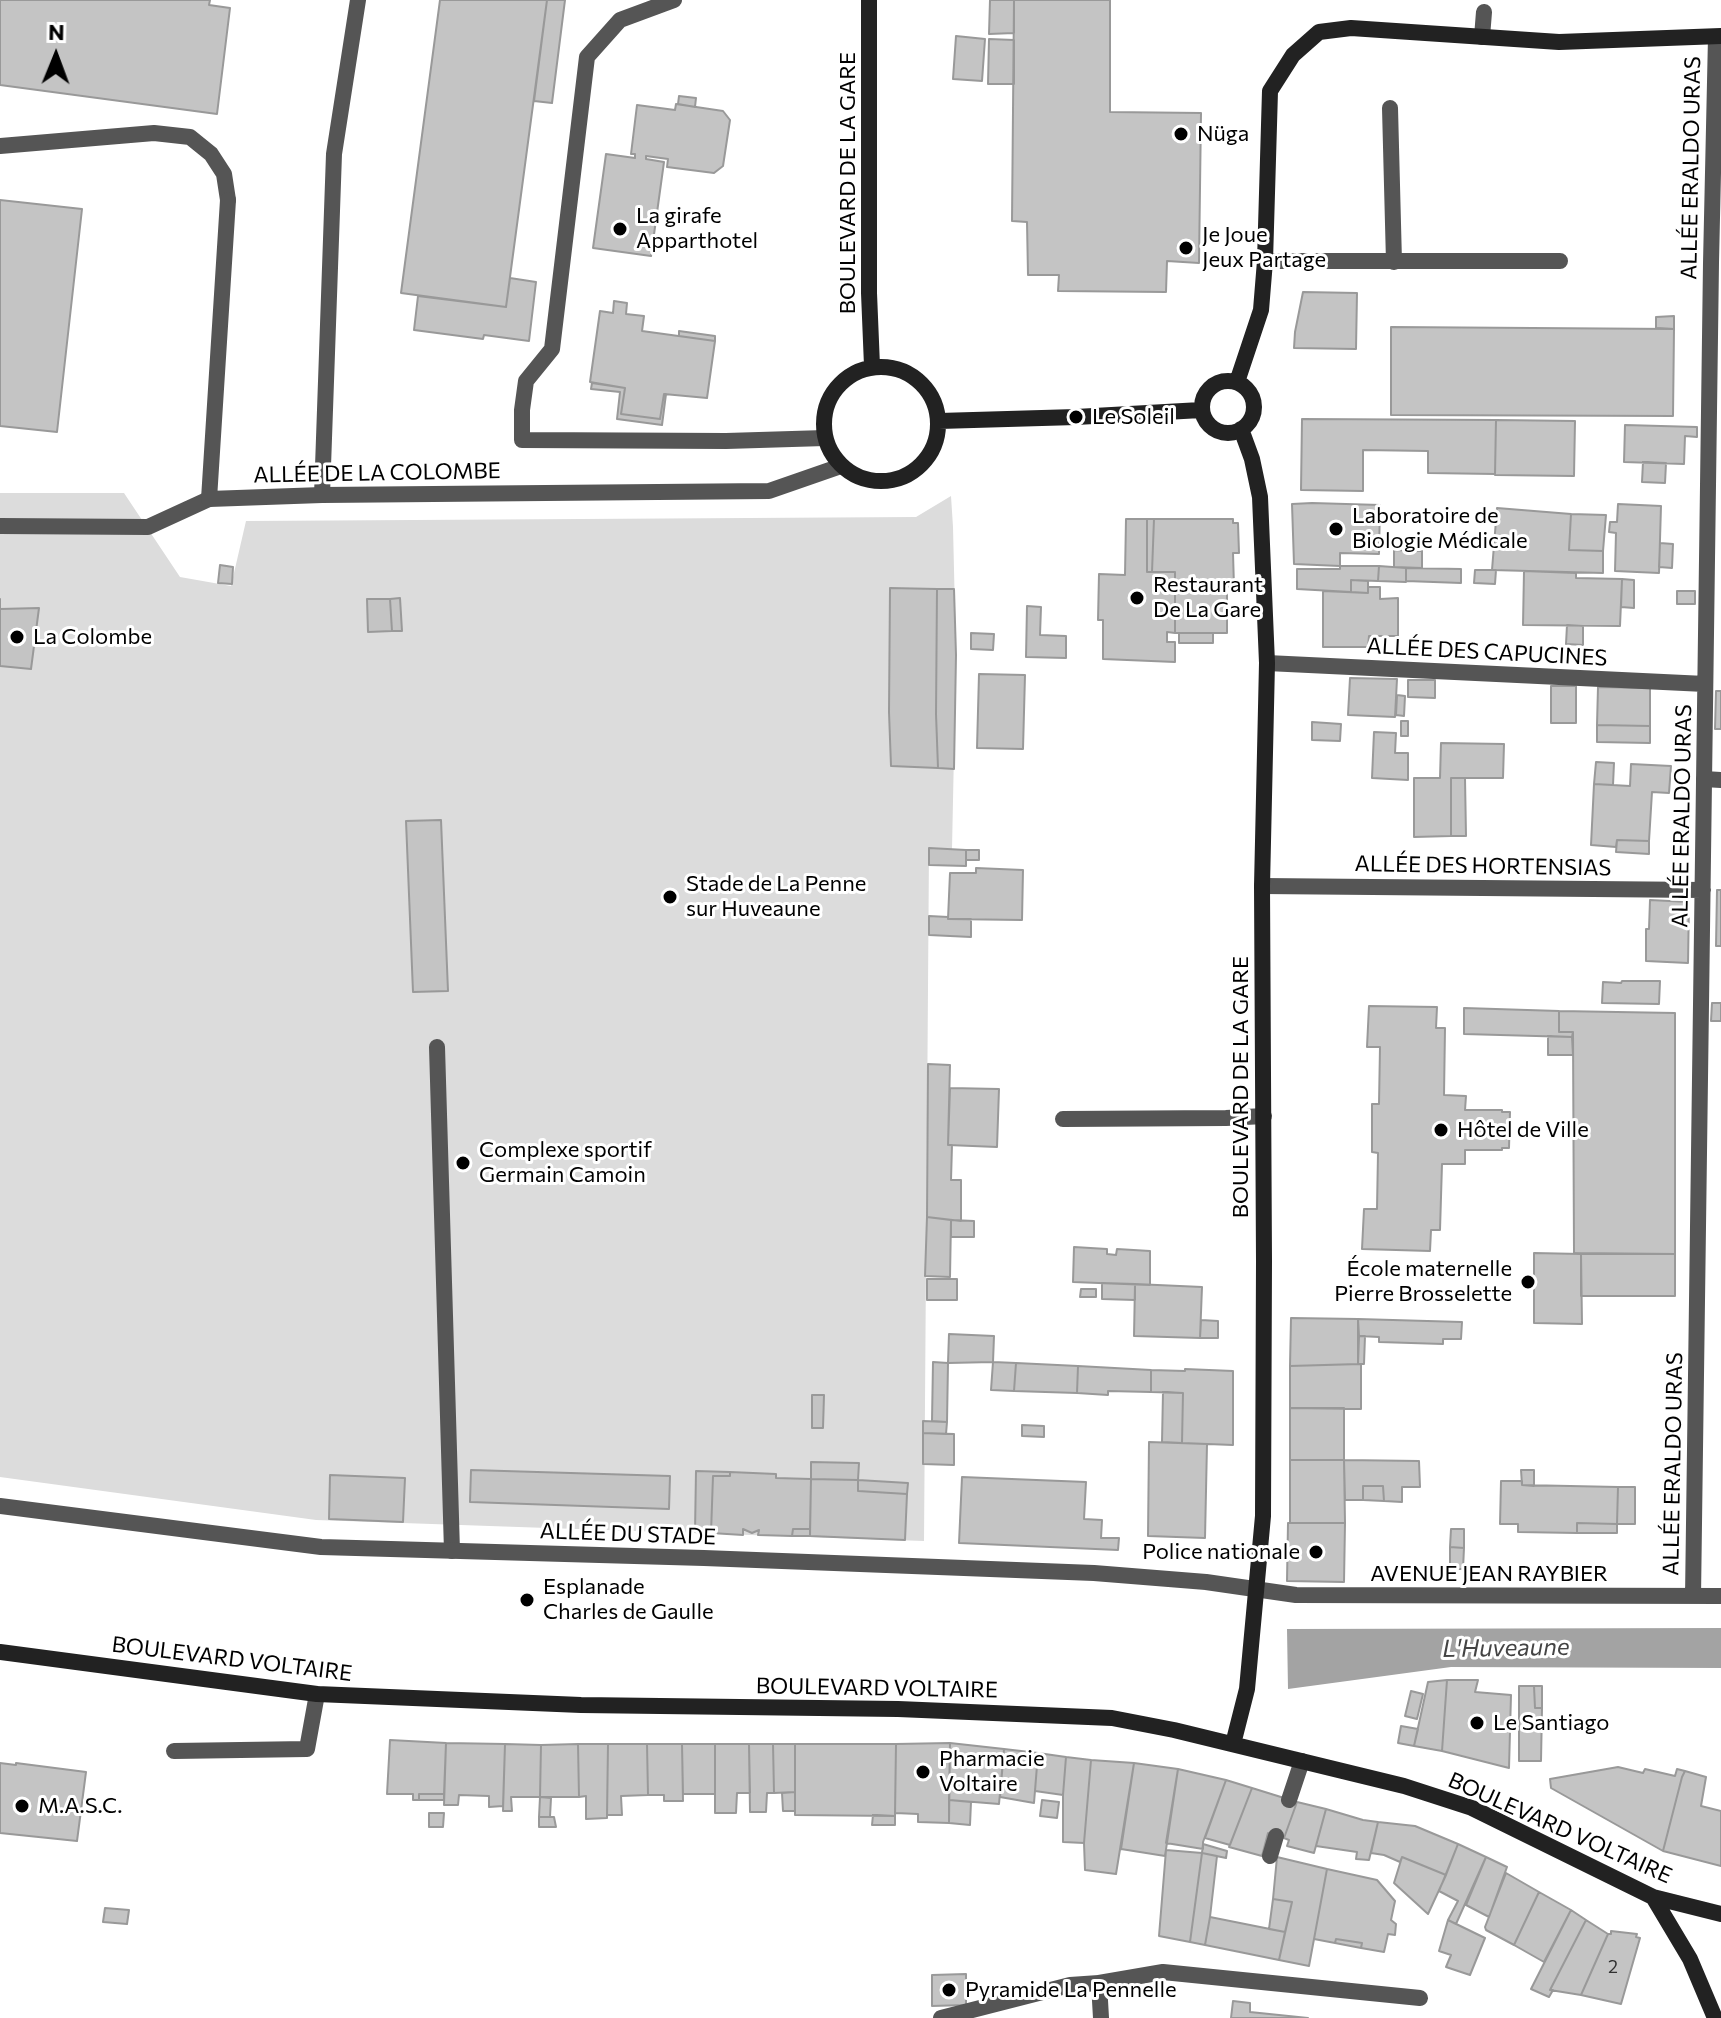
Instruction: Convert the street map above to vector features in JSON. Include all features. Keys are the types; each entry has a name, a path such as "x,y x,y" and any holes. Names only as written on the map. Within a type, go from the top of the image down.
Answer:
{"main road":[{"name":"BOULEVARD DE LA GARE","path":"869,0 869,293 872,366"},
{"path":"1237,382 1261,310 1270,91 1293,55 1319,32 1351,28 1559,42 1718,36"},
{"path":"872,366 892,367 910,373 925,386 935,402 939,421 936,441 927,458 914,472 896,480 876,481 858,477 841,466 825,438 823,419 827,400 838,384 854,372 872,366"},
{"path":"1224,381 1237,382 1247,388 1253,398 1254,410 1250,421 1241,429 1229,433 1216,430 1206,422 1201,410 1204,396 1212,386 1224,381"},
{"path":"939,421 1201,410"},
{"name":"BOULEVARD DE LA GARE","path":"1233,1744 1247,1689 1263,1516 1262,886 1267,663 1260,497 1252,459 1241,429"},
{"name":"BOULEVARD VOLTAIRE","path":"0,1652 317,1694 581,1705 898,1709 1112,1718 1404,1786 1472,1808 1653,1897 1721,1914"},
{"path":"1653,1897 1690,1959 1715,2018"}],"street":[{"path":"322,495 334,154 358,0"},
{"path":"674,0 620,20 587,57 552,349 526,381 522,440 825,438"},
{"path":"1482,37 1484,12"},
{"name":"ALLÉE ERALDO URAS","path":"1693,1596 1703,890 1712,779 1705,684 1718,36"},
{"path":"1390,108 1394,262"},
{"path":"0,146 154,133 190,137 211,154 224,174 228,200 209,499 148,527 0,526"},
{"path":"1265,261 1560,261"},
{"name":"ALLÉE DE LA COLOMBE","path":"209,499 769,491 841,466"},
{"name":"ALLÉE DES CAPUCINES","path":"1267,663 1705,684"},
{"name":"ALLÉE DES HORTENSIAS","path":"1262,886 1703,890"},
{"path":"437,1047 452,1551"},
{"path":"1063,1119 1264,1116"},
{"name":"ALLÉE DU STADE","path":"0,1506 321,1547 1094,1573 1206,1582 1257,1591"},
{"name":"AVENUE JEAN RAYBIER","path":"1257,1591 1296,1595 1721,1596"},
{"path":"174,1751 307,1749 317,1694"},
{"path":"1289,1800 1302,1761"},
{"path":"1270,1856 1276,1836"},
{"path":"941,2018 1070,1985 1163,1972 1420,1998"},
{"path":"1099,1983 1101,2018"}],"shaded area":[{"name":"Complexe sportif Germain Camoin","path":"0,493 124,493 180,577 231,586 246,521 916,517 951,496 956,655 952,849 929,849 924,1541 316,1520 0,1477"}],"water":[{"name":"L'Huveaune","path":"1721,1628 1721,1668 1451,1667 1288,1689 1287,1629"}],"building":[{"path":"0,0 210,0 209,5 230,8 217,114 0,85"},
{"path":"440,0 547,0 506,307 401,293"},
{"path":"547,0 565,0 552,103 534,101"},
{"path":"990,0 1014,0 1014,33 989,34"},
{"path":"1014,0 1110,0 1110,112 1201,113 1199,263 1167,261 1166,292 1058,291 1059,275 1028,275 1027,222 1012,221"},
{"path":"956,36 985,39 982,81 953,79"},
{"path":"989,39 1014,40 1014,84 988,84"},
{"path":"679,96 696,98 695,107 678,104"},
{"path":"676,104 723,111 730,120 723,166 714,173 667,167 668,159 646,156 646,159 664,162 651,256 593,248 606,154 635,158 635,154 631,154 637,105 675,110"},
{"path":"0,200 82,209 57,432 0,426"},
{"path":"510,278 536,282 529,341 414,330 418,296 506,307"},
{"path":"1303,292 1357,293 1356,349 1294,348"},
{"path":"614,301 627,303 626,314 644,316 642,331 715,341 707,398 664,394 660,419 621,414 625,388 590,382 600,311 613,313"},
{"path":"1674,316 1674,329 1656,328 1656,317"},
{"path":"1391,327 1674,329 1673,416 1391,415"},
{"path":"679,331 715,336 715,341 679,336"},
{"path":"592,383 625,388 621,414 660,419 666,394 662,425 617,419 620,392 591,389"},
{"path":"1302,419 1496,420 1495,474 1428,473 1428,451 1363,450 1363,491 1301,490"},
{"path":"1496,420 1575,421 1574,476 1495,475"},
{"path":"1625,425 1697,427 1697,437 1685,436 1684,464 1624,462"},
{"path":"1643,462 1666,463 1665,483 1642,482"},
{"name":"Laboratoire de Biologie Médicale","path":"1292,504 1380,505 1379,554 1340,553 1340,566 1294,564"},
{"path":"1618,504 1661,506 1659,573 1615,571 1616,533 1609,532 1610,522 1617,522"},
{"path":"1497,508 1571,514 1569,550 1603,551 1603,573 1492,570"},
{"path":"1571,514 1606,515 1603,551 1569,550"},
{"name":"Restaurant De La Gare","path":"1126,519 1147,519 1147,572 1175,572 1175,633 1167,632 1167,642 1175,642 1175,662 1103,659 1103,620 1098,620 1099,574 1125,575"},
{"path":"1147,519 1154,519 1152,572 1147,572"},
{"path":"1154,519 1233,519 1233,523 1238,523 1239,553 1233,553 1234,587 1227,587 1227,633 1175,633 1175,572 1152,572"},
{"path":"1660,543 1673,544 1672,568 1659,567"},
{"path":"1394,550 1422,551 1422,568 1394,567"},
{"path":"220,565 233,567 232,584 218,583"},
{"path":"1340,566 1379,566 1378,581 1351,580 1351,592 1297,589 1297,569 1340,569"},
{"path":"1379,566 1406,568 1406,582 1378,581"},
{"path":"1406,568 1461,569 1461,583 1406,581"},
{"path":"1475,570 1496,570 1495,584 1474,583"},
{"path":"1524,571 1576,573 1576,578 1622,579 1620,626 1523,625"},
{"path":"1622,579 1634,580 1634,608 1621,607"},
{"path":"1351,580 1368,581 1368,593 1351,592"},
{"path":"1368,587 1380,587 1380,599 1398,598 1398,636 1369,636 1368,647 1323,647 1323,591 1368,593"},
{"path":"890,588 937,589 938,768 891,766"},
{"path":"937,589 954,589 954,769 938,768"},
{"path":"1677,591 1695,591 1695,604 1677,604"},
{"path":"400,598 402,631 392,631 390,599"},
{"path":"367,599 390,599 392,631 368,632"},
{"path":"1027,606 1041,607 1040,635 1066,636 1066,658 1026,657"},
{"name":"La Colombe","path":"39,608 31,669 0,666 0,609"},
{"path":"1567,625 1583,626 1583,645 1566,644"},
{"path":"971,633 994,634 993,650 971,649"},
{"path":"1179,633 1213,633 1213,643 1179,643"},
{"path":"979,674 1025,675 1023,749 977,748"},
{"path":"1350,678 1397,679 1395,717 1348,715"},
{"path":"1408,680 1435,680 1435,698 1408,697"},
{"path":"1551,686 1576,686 1576,723 1551,723"},
{"path":"1598,687 1650,688 1650,726 1597,725"},
{"path":"1716,691 1721,691 1721,729 1715,729"},
{"path":"1397,695 1405,696 1404,716 1396,715"},
{"path":"1401,721 1408,721 1408,736 1401,736"},
{"path":"1312,722 1341,724 1340,741 1312,740"},
{"path":"1597,725 1650,726 1650,743 1597,742"},
{"path":"1374,732 1396,733 1395,753 1408,753 1408,780 1372,778"},
{"path":"1441,743 1504,744 1503,778 1451,778 1451,836 1414,837 1414,778 1440,778"},
{"path":"1596,762 1614,763 1613,785 1594,784"},
{"path":"1631,764 1671,766 1669,793 1652,792 1649,841 1617,840 1616,847 1591,845 1594,784 1630,786"},
{"path":"1451,778 1465,778 1466,836 1451,836"},
{"path":"441,820 448,991 413,992 406,821"},
{"path":"1617,840 1649,841 1649,854 1616,852"},
{"path":"929,848 966,850 966,866 929,865"},
{"path":"966,850 979,850 979,860 966,860"},
{"path":"976,868 1023,870 1022,920 948,919 950,873 976,873"},
{"path":"1717,890 1721,890 1721,946 1716,946"},
{"path":"1650,900 1689,902 1688,963 1646,961"},
{"path":"929,916 971,919 971,937 929,935"},
{"path":"1660,981 1659,1004 1602,1003 1603,982"},
{"path":"1712,1003 1721,1003 1721,1021 1711,1021"},
{"name":"Hôtel de Ville","path":"1369,1006 1437,1007 1436,1028 1445,1028 1444,1095 1466,1096 1465,1110 1510,1112 1509,1148 1465,1150 1465,1164 1442,1164 1440,1230 1431,1230 1430,1251 1362,1249 1364,1209 1377,1209 1378,1153 1372,1152 1372,1104 1379,1104 1380,1047 1367,1047"},
{"path":"1464,1008 1559,1011 1559,1032 1573,1032 1572,1037 1464,1034"},
{"path":"1559,1011 1675,1013 1675,1254 1574,1253 1573,1032 1559,1032"},
{"path":"1548,1036 1572,1037 1573,1055 1548,1055"},
{"path":"928,1064 950,1065 948,1145 952,1145 951,1180 961,1180 961,1221 927,1217"},
{"path":"950,1088 999,1089 997,1147 948,1145"},
{"path":"927,1217 951,1220 950,1277 925,1276"},
{"path":"951,1220 974,1221 974,1237 951,1237"},
{"path":"1074,1247 1107,1249 1107,1254 1116,1255 1117,1249 1150,1251 1150,1285 1073,1282"},
{"path":"1534,1253 1581,1254 1582,1324 1534,1323"},
{"path":"1581,1254 1675,1254 1675,1296 1581,1296"},
{"path":"927,1279 957,1279 957,1300 927,1300"},
{"path":"1102,1283 1135,1284 1135,1300 1102,1299"},
{"path":"1135,1284 1202,1287 1200,1338 1134,1336"},
{"path":"1081,1289 1096,1289 1096,1297 1080,1297"},
{"path":"1291,1318 1358,1319 1358,1364 1290,1366"},
{"path":"1358,1319 1462,1322 1461,1339 1443,1339 1443,1344 1379,1342 1379,1337 1359,1336"},
{"path":"1201,1320 1218,1321 1218,1338 1200,1338"},
{"path":"949,1334 994,1336 993,1362 948,1363"},
{"path":"1359,1336 1365,1336 1364,1364 1358,1364"},
{"path":"933,1362 948,1363 947,1422 932,1421"},
{"path":"993,1362 1016,1363 1014,1391 991,1390"},
{"path":"1016,1363 1078,1366 1077,1393 1014,1391"},
{"path":"1361,1364 1361,1409 1290,1408 1290,1366"},
{"path":"1078,1366 1151,1370 1151,1392 1108,1391 1108,1395 1077,1393"},
{"path":"1151,1370 1233,1371 1233,1445 1182,1443 1183,1393 1151,1392"},
{"path":"1163,1392 1183,1393 1182,1443 1162,1442"},
{"path":"812,1395 824,1395 823,1428 812,1428"},
{"path":"1290,1408 1344,1408 1344,1460 1290,1460"},
{"path":"923,1421 947,1422 946,1434 923,1433"},
{"path":"1022,1425 1044,1426 1044,1437 1022,1436"},
{"path":"923,1433 954,1434 954,1465 923,1464"},
{"path":"1149,1442 1207,1444 1205,1538 1148,1536"},
{"path":"1290,1460 1344,1460 1345,1523 1290,1523"},
{"path":"1344,1460 1419,1461 1420,1487 1402,1487 1402,1502 1384,1501 1383,1486 1363,1486 1363,1500 1345,1500"},
{"path":"811,1462 859,1463 858,1480 811,1479"},
{"path":"471,1470 670,1476 669,1509 470,1502"},
{"path":"1521,1470 1534,1470 1534,1486 1522,1485"},
{"path":"696,1471 730,1472 730,1476 713,1476 711,1533 695,1532"},
{"path":"730,1472 811,1479 810,1529 793,1529 792,1536 758,1535 759,1530 752,1533 743,1529 743,1535 711,1533 713,1476 730,1476"},
{"path":"330,1475 405,1478 403,1522 329,1519"},
{"path":"962,1477 1086,1482 1084,1519 1102,1520 1101,1538 1119,1538 1118,1550 959,1543"},
{"path":"811,1479 858,1480 858,1491 907,1494 905,1540 810,1536"},
{"path":"858,1480 908,1483 907,1494 858,1491"},
{"path":"1501,1481 1522,1481 1522,1485 1618,1487 1617,1524 1577,1523 1577,1533 1518,1532 1518,1524 1500,1524"},
{"path":"1363,1486 1383,1486 1384,1501 1363,1500"},
{"path":"1618,1487 1635,1487 1635,1524 1617,1524"},
{"name":"Police nationale","path":"1288,1523 1345,1523 1344,1582 1287,1581"},
{"path":"1577,1523 1617,1524 1617,1533 1577,1533"},
{"path":"793,1529 810,1529 810,1536 792,1536"},
{"path":"1451,1529 1464,1529 1464,1548 1450,1547"},
{"path":"1450,1547 1464,1548 1463,1569 1450,1569"},
{"path":"1447,1680 1442,1751 1414,1746 1428,1682"},
{"name":"Le Santiago","path":"1447,1680 1478,1680 1475,1692 1511,1695 1509,1768 1442,1751"},
{"path":"1519,1686 1534,1686 1535,1708 1542,1708 1541,1761 1519,1761"},
{"path":"1534,1686 1542,1686 1542,1708 1535,1708"},
{"path":"1411,1691 1423,1694 1417,1719 1405,1716"},
{"path":"1401,1726 1418,1729 1414,1746 1398,1743"},
{"path":"390,1740 446,1743 444,1794 419,1794 419,1800 413,1800 413,1794 387,1794"},
{"path":"446,1743 505,1744 503,1806 489,1807 489,1796 459,1795 458,1805 444,1805"},
{"name":"Pharmacie Voltaire","path":"950,1743 949,1823 918,1822 918,1814 895,1813 896,1744"},
{"path":"950,1743 1004,1749 999,1804 949,1800"},
{"path":"505,1744 541,1745 540,1797 511,1797 512,1811 503,1811"},
{"path":"578,1744 579,1797 540,1797 541,1745"},
{"path":"578,1744 608,1744 607,1818 586,1819 586,1796 579,1797"},
{"path":"608,1744 647,1744 648,1795 621,1796 622,1815 607,1815"},
{"path":"647,1744 682,1744 683,1801 664,1801 664,1795 648,1795"},
{"path":"682,1744 715,1744 715,1794 683,1794"},
{"path":"715,1744 749,1744 750,1793 737,1793 736,1813 715,1813"},
{"path":"749,1744 773,1744 774,1793 767,1793 766,1812 750,1812"},
{"path":"773,1744 795,1744 795,1792 774,1793"},
{"path":"795,1744 896,1744 895,1816 795,1815"},
{"path":"1004,1749 1038,1753 1034,1803 1000,1797"},
{"path":"1038,1753 1066,1757 1063,1795 1035,1791"},
{"path":"1066,1757 1091,1760 1084,1843 1063,1842"},
{"path":"1091,1760 1134,1763 1116,1874 1085,1870 1084,1843"},
{"path":"0,1763 86,1772 77,1841 0,1833"},
{"path":"1134,1763 1178,1769 1165,1856 1121,1849"},
{"path":"1618,1767 1675,1776 1677,1769 1685,1771 1663,1851 1551,1788 1550,1779"},
{"path":"1178,1769 1226,1780 1203,1849 1166,1843"},
{"path":"1685,1771 1706,1777 1701,1806 1721,1811 1721,1866 1663,1851"},
{"path":"1226,1780 1252,1788 1230,1845 1205,1838"},
{"path":"1252,1788 1297,1802 1284,1838 1268,1833 1262,1856 1229,1847"},
{"path":"795,1792 795,1811 783,1811 782,1793"},
{"path":"419,1794 444,1794 444,1800 419,1800"},
{"path":"540,1797 551,1798 550,1817 539,1817"},
{"path":"949,1800 971,1802 970,1825 949,1823"},
{"path":"1042,1800 1059,1802 1057,1818 1040,1816"},
{"path":"1297,1802 1326,1809 1314,1853 1287,1846 1289,1840 1284,1838"},
{"path":"1326,1809 1378,1822 1369,1860 1356,1859 1357,1852 1316,1846"},
{"path":"429,1813 444,1813 443,1827 429,1827"},
{"path":"873,1815 895,1816 895,1825 872,1825"},
{"path":"539,1817 554,1817 556,1827 539,1827"},
{"path":"1378,1822 1415,1826 1458,1844 1446,1875 1402,1857 1400,1862 1371,1853"},
{"path":"1203,1844 1227,1851 1226,1858 1202,1853"},
{"path":"1458,1844 1486,1857 1456,1924 1448,1920 1458,1901 1439,1891"},
{"path":"1166,1850 1202,1853 1190,1942 1159,1936"},
{"path":"1202,1853 1217,1856 1205,1945 1190,1942"},
{"path":"1277,1857 1327,1869 1309,1966 1279,1960 1292,1902 1273,1899"},
{"path":"1402,1857 1446,1875 1428,1914 1394,1883"},
{"path":"1486,1857 1507,1867 1489,1917 1466,1905"},
{"path":"1327,1869 1377,1880 1395,1901 1391,1920 1396,1924 1395,1935 1388,1934 1384,1952 1361,1948 1362,1943 1314,1939"},
{"path":"1506,1873 1539,1892 1514,1945 1485,1927"},
{"path":"1539,1892 1571,1910 1544,1962 1514,1945"},
{"path":"1273,1899 1292,1902 1285,1932 1269,1929"},
{"path":"105,1908 129,1910 127,1924 103,1922"},
{"path":"1571,1910 1586,1920 1549,1997 1531,1989"},
{"path":"1210,1917 1285,1932 1279,1960 1205,1945"},
{"path":"1448,1920 1485,1938 1470,1975 1446,1967 1451,1955 1439,1951"},
{"path":"1586,1920 1608,1934 1581,1995 1550,1990"},
{"path":"1611,1931 1637,1934 1636,1937 1640,1938 1621,2004 1581,1995"},
{"path":"1336,1939 1362,1943 1361,1948 1335,1943"},
{"name":"Pyramide La Pennelle","path":"966,1974 966,2005 932,2006 932,1975"},
{"path":"1233,2001 1250,2003 1250,2012 1308,2018 1231,2018"}],"place":[{"name":"Nüga","path":"1181,134"},
{"name":"La girafe Apparthotel","path":"620,229"},
{"name":"Je Joue Jeux Partage","path":"1186,248"},
{"name":"Le Soleil","path":"1076,417"},
{"name":"Laboratoire de Biologie Médicale","path":"1336,529"},
{"name":"Restaurant De La Gare","path":"1137,598"},
{"name":"La Colombe","path":"17,637"},
{"name":"Stade de La Penne sur Huveaune","path":"670,897"},
{"name":"Hôtel de Ville","path":"1441,1130"},
{"name":"Complexe sportif Germain Camoin","path":"463,1163"},
{"name":"École maternelle Pierre Brosselette","path":"1528,1282"},
{"name":"Police nationale","path":"1316,1552"},
{"name":"Esplanade Charles de Gaulle","path":"527,1600"},
{"name":"Le Santiago","path":"1477,1723"},
{"name":"Pharmacie Voltaire","path":"923,1772"},
{"name":"M.A.S.C.","path":"22,1806"},
{"name":"Pyramide La Pennelle","path":"949,1990"}]}
